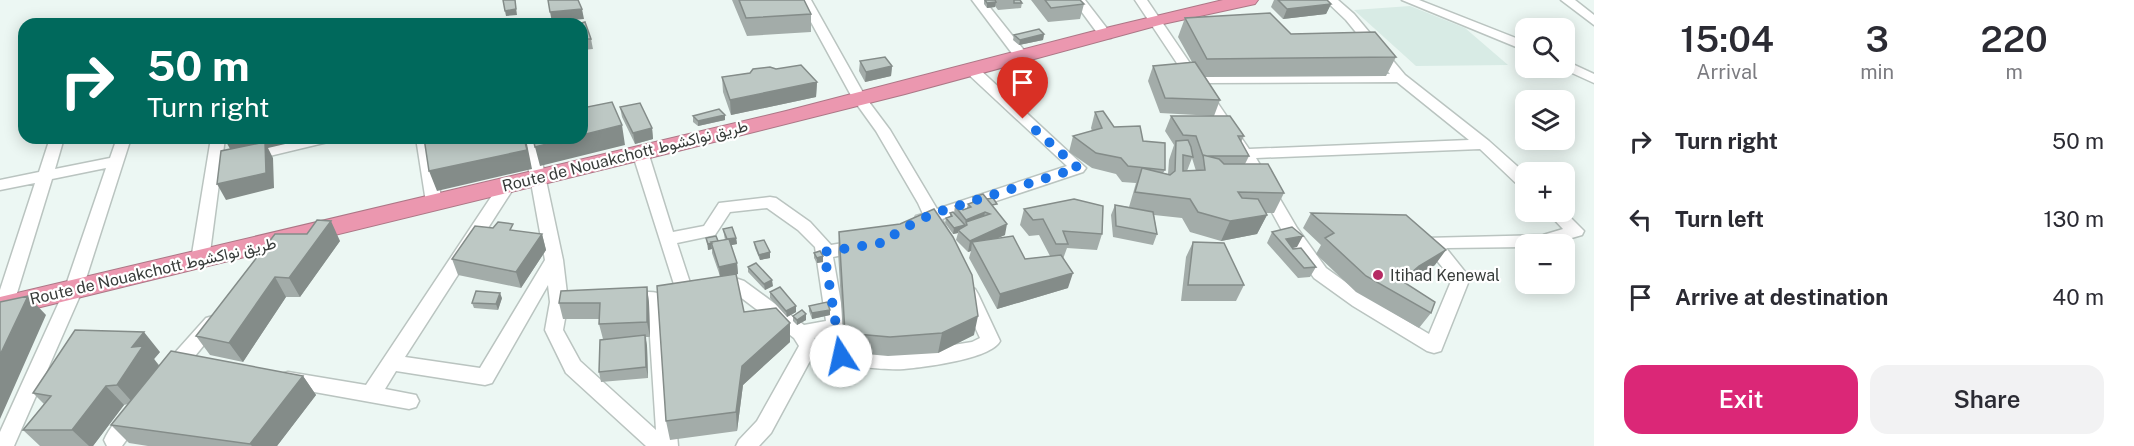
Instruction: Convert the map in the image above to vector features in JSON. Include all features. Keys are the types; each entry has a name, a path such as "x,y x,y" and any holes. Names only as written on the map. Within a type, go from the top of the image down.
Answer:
{"highway":[{"name":"Route de Nouakchott طريق نواكشوط","path":"2,307 538,179 860,99 1154,22 1249,0"}],"street":[{"path":"805,0 860,99 883,130 932,214 946,246"},
{"path":"978,0 1022,57"},
{"path":"1079,0 1106,35"},
{"path":"1141,0 1245,154 1291,232 1320,273 1359,301 1434,346 1461,278 1431,242 1543,241 1576,231 1566,222"},
{"path":"1331,0 1350,17 1400,78 1484,144 1515,173"},
{"path":"1408,0 1515,43"},
{"path":"1567,0 1594,21"},
{"path":"906,228 932,214 1078,168 972,70"},
{"path":"1575,70 1594,79"},
{"path":"1194,79 1400,78"},
{"path":"2,307 55,144"},
{"path":"4,446 73,291 122,144"},
{"path":"200,260 226,161 220,144"},
{"path":"226,161 301,144"},
{"path":"424,144 434,202"},
{"path":"531,144 554,260 559,302 554,330 573,367 660,446"},
{"path":"1245,154 1484,144"},
{"path":"640,152 685,294"},
{"path":"0,185 117,161"},
{"path":"370,395 507,186"},
{"path":"667,239 709,231 725,207 770,202 804,226 823,245 841,356 903,361 976,349 991,341 961,278"},
{"path":"264,265 288,239"},
{"path":"824,252 876,243"},
{"path":"391,363 485,377 554,260"},
{"path":"612,300 656,299 738,286 801,333 809,345 764,427 746,446"},
{"path":"656,299 669,446"},
{"path":"559,302 580,301"},
{"path":"165,378 226,308"},
{"path":"801,333 836,326"},
{"path":"179,361 213,367"},
{"path":"269,377 409,401"},
{"path":"114,440 143,405"}],"shaded area":[{"path":"1410,6 1465,28 1508,65 1416,66 1354,10"}],"building":[{"path":"503,0 515,0 516,9 505,11"},
{"path":"548,0 578,0 582,9 550,12"},
{"path":"739,0 804,0 811,14 746,18"},
{"path":"985,0 995,0 996,2 987,3"},
{"path":"1045,0 1080,0 1084,4 1051,8"},
{"path":"1278,0 1327,0 1331,4 1287,9"},
{"path":"1270,13 1291,34 1375,32 1396,57 1207,59 1185,18"},
{"path":"1039,29 1044,34 1020,40 1014,35"},
{"path":"885,57 892,66 866,72 860,61"},
{"path":"1195,62 1220,100 1165,98 1153,66"},
{"path":"801,65 817,82 730,100 722,77 750,73 753,69 770,67 776,69"},
{"path":"612,102 622,125 588,134 588,107"},
{"path":"640,103 652,128 633,133 620,107"},
{"path":"719,109 725,115 698,121 693,116"},
{"path":"1103,111 1114,127 1140,126 1143,141 1165,143 1165,170 1128,166 1121,158 1096,153 1073,136 1102,128 1095,112"},
{"path":"1171,116 1230,116 1244,136 1238,136 1249,156 1203,156 1196,136 1183,135"},
{"path":"1188,140 1193,157 1183,155 1183,171 1205,170 1203,155 1219,159 1224,164 1268,164 1284,193 1238,192 1242,198 1258,199 1267,215 1230,221 1198,212 1190,199 1135,192 1142,168 1170,175 1175,171 1176,141"},
{"path":"265,144 266,173 217,184 221,151"},
{"path":"425,144 526,144 527,150 429,171"},
{"path":"983,194 1007,224 970,241 958,230 967,225 966,222 990,214 985,212 966,220 955,206 963,210 971,207 968,204 977,201 973,197"},
{"path":"993,198 997,204 992,205 987,199"},
{"path":"1074,199 1103,206 1102,234 1063,231 1068,244 1056,244 1043,219 1033,220 1024,209"},
{"path":"1115,205 1153,212 1157,234 1116,226"},
{"path":"934,209 953,237 972,275 978,316 942,333 890,337 845,333 839,232 900,224"},
{"path":"953,212 965,225 954,228 946,218 952,216 950,213"},
{"path":"1311,213 1406,215 1446,250 1419,266 1402,281 1435,302 1431,313 1366,276 1325,238 1334,233"},
{"path":"317,220 331,221 289,278 275,277 229,343 196,336 275,234 307,234"},
{"path":"498,222 513,224 510,230 542,234 516,272 452,259 475,226 493,228"},
{"path":"732,227 736,238 727,239 723,229"},
{"path":"1292,227 1303,236 1286,239 1293,249 1301,248 1316,267 1304,268 1272,232"},
{"path":"716,236 718,241 708,244 706,238"},
{"path":"1013,236 1025,259 1061,255 1073,273 1000,294 972,242"},
{"path":"729,239 737,263 719,267 711,242"},
{"path":"764,240 770,252 759,255 754,242"},
{"path":"1193,242 1224,243 1244,285 1188,285"},
{"path":"820,251 823,256 817,258 814,253"},
{"path":"756,263 772,280 764,284 748,267"},
{"path":"736,274 744,312 776,308 790,323 742,366 736,412 666,421 657,286"},
{"path":"647,287 647,322 599,324 600,303 559,303 561,291"},
{"path":"780,287 796,306 786,311 770,292"},
{"path":"476,291 500,293 496,304 472,303"},
{"path":"28,296 0,355 0,302"},
{"path":"827,302 830,310 812,313 809,306"},
{"path":"802,310 806,314 797,320 793,316"},
{"path":"75,330 144,332 132,347 143,346 117,385 106,386 72,430 23,430 51,396 33,393"},
{"path":"645,335 646,367 599,372 600,340"},
{"path":"171,351 303,376 250,444 111,425"}],"place":[{"name":"Itihad Kenewal","path":"1378,275"}],"route":[{"path":"841,356 824,252 887,242 897,232 932,214 1078,168 1023,119"}]}
